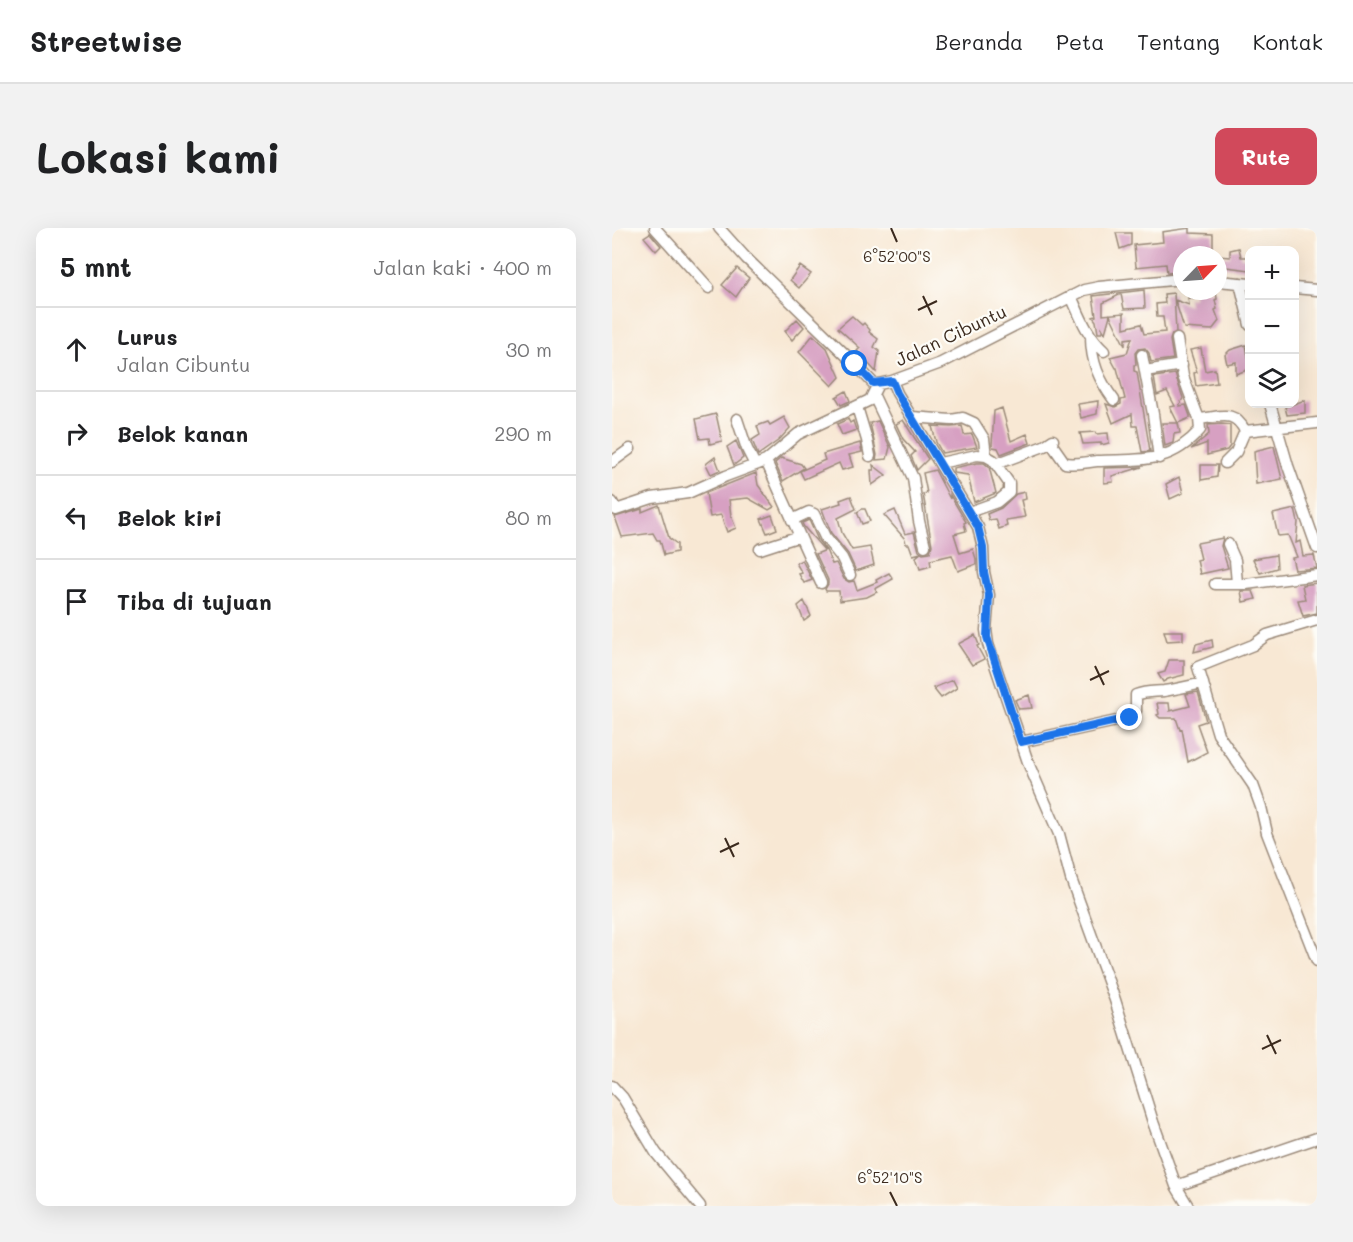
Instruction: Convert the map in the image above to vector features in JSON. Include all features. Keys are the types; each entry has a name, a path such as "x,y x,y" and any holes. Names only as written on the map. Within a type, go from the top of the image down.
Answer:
{"street":[{"path":"655,228 709,288"},
{"name":"Jalan Cibuntu","path":"719,228 746,258 855,364 876,389 941,363 1071,296 1099,287 1173,280"},
{"path":"1227,282 1245,284"},
{"path":"1299,288 1317,290"},
{"path":"1071,296 1091,336 1104,351"},
{"path":"1091,336 1094,367 1100,381 1114,400"},
{"path":"996,464 1046,444 1065,463 1074,465 1095,461 1148,460 1159,458 1185,445 1200,430 1199,419 1188,392 1177,339"},
{"path":"1142,355 1159,458"},
{"path":"1144,371 1182,365"},
{"path":"892,381 981,536 984,572 989,595 986,630 988,644 1021,742 1059,834 1071,879 1115,1000 1153,1122 1176,1186 1188,1206"},
{"path":"613,508 652,498 688,493 766,462 798,434 870,400 876,389"},
{"path":"876,389 914,478 919,521 925,546"},
{"path":"857,407 870,456"},
{"path":"1271,408 1287,466 1317,548"},
{"path":"1199,419 1233,416 1239,419 1245,431 1236,452 1225,463"},
{"path":"912,417 951,420 963,418 974,423 984,439 986,456"},
{"path":"737,419 755,465"},
{"path":"1245,431 1317,423"},
{"path":"612,462 630,449"},
{"path":"940,464 977,455 986,456 996,464 1010,483 1009,492 997,502 969,512"},
{"path":"766,462 821,583"},
{"path":"792,520 809,512 814,514 825,537 842,558 850,575"},
{"path":"760,549 800,536"},
{"path":"1228,544 1235,560 1237,584"},
{"path":"1215,584 1237,584 1317,575"},
{"path":"1317,620 1267,634 1249,647 1198,667 1218,734 1253,785 1267,833 1317,961"},
{"path":"1021,742 1130,718 1136,711 1136,695 1146,691 1157,692 1203,683"},
{"path":"612,1086 623,1098 656,1153 700,1206"},
{"path":"1176,1186 1317,1138"}],"building":[{"path":"1190,228 1190,233 1213,234 1213,246 1173,246 1173,273 1167,273 1166,264 1136,267 1134,245 1163,242 1162,232"},
{"path":"650,233 661,246 656,251 644,237"},
{"path":"1116,233 1131,233 1131,245 1120,249"},
{"path":"1239,248 1241,257 1245,257 1245,269 1227,267 1230,250"},
{"path":"800,266 811,274 799,288 790,280"},
{"path":"737,268 749,278 736,297 722,285"},
{"path":"1144,290 1145,308 1124,309 1121,294 1103,303 1103,315 1124,313 1124,328 1141,324 1144,334 1165,332 1163,317 1157,317 1156,304 1165,303 1164,294 1173,293 1176,332 1172,334 1170,340 1173,359 1151,362 1145,348 1138,349 1135,353 1134,371 1137,372 1150,451 1142,452 1137,426 1133,426 1132,414 1113,423 1106,404 1115,407 1125,399 1117,368 1110,357 1127,353 1132,338 1125,339 1125,346 1110,315 1105,333 1102,328 1102,333 1098,333 1093,317 1096,316 1093,296"},
{"path":"1175,300 1189,305 1188,300 1215,300 1217,309 1215,310 1219,321 1212,330 1184,328"},
{"path":"852,316 862,325 864,323 870,330 869,332 878,339 874,347 879,351 876,372 857,351 860,348 838,328"},
{"path":"797,319 804,327 792,340 785,331"},
{"path":"813,335 827,348 840,377 832,386 799,352"},
{"path":"1245,345 1245,371 1236,374 1236,362 1227,364 1225,355 1230,350"},
{"path":"1201,348 1205,371 1215,369 1217,383 1196,386 1194,373 1197,372 1190,350"},
{"path":"1175,374 1183,398 1179,406 1186,405 1190,416 1178,423 1170,407 1175,406 1167,391 1157,395 1154,377"},
{"path":"846,391 850,401 841,405 836,397"},
{"path":"1305,400 1305,413 1287,415 1285,408 1299,408 1299,402"},
{"path":"1098,401 1097,414 1081,418 1078,404"},
{"path":"1002,408 1011,441 1027,434 1030,443 1001,454 998,448 992,445 994,411"},
{"path":"716,414 722,441 710,444 709,438 700,439 696,419"},
{"path":"784,417 790,428 779,440 758,455 752,440 760,435 757,426 768,422 770,425"},
{"path":"848,419 850,423 853,421 856,430 842,435 837,424"},
{"path":"903,420 928,459 917,470 911,456 915,452 903,439 896,424"},
{"path":"878,421 890,447 887,459 876,460 870,423"},
{"path":"1162,423 1178,423 1180,433 1174,434 1173,443 1165,446"},
{"path":"1208,425 1230,425 1230,446 1227,450 1207,455 1207,443 1191,449 1209,434"},
{"path":"932,426 962,426 964,435 972,434 977,447 942,453 936,442"},
{"path":"1095,432 1096,434 1108,433 1109,443 1083,444 1080,433"},
{"path":"736,441 743,458 734,465 727,447"},
{"path":"860,443 862,452 849,455 853,467 842,470 839,463 804,479 800,471 825,460 823,454"},
{"path":"1274,446 1282,479 1256,484 1254,451"},
{"path":"715,457 720,470 711,474 706,464"},
{"path":"781,458 801,464 804,468 783,481 775,463"},
{"path":"984,463 989,467 996,493 974,502 968,475 954,473 953,468"},
{"path":"873,465 886,475 872,485 871,470 874,470"},
{"path":"1201,465 1218,465 1217,477 1201,480"},
{"path":"1142,467 1112,476 1113,482 1104,483 1104,468"},
{"path":"935,470 950,499 950,495 966,522 964,523 966,531 954,534 960,553 973,549 976,559 976,564 958,571 952,555 930,560 931,566 920,569 916,557 921,553 913,555 909,544 906,544 905,539 884,515 895,510 905,534 914,532 919,551 930,552 932,545 923,494 927,493 923,473"},
{"path":"756,473 758,485 774,507 769,510 748,498 729,500 731,516 736,528 727,532 721,515 710,517 706,493"},
{"path":"1179,477 1183,493 1170,499 1166,484"},
{"path":"1025,492 1026,499 1021,500 1025,517 1006,520 1007,526 999,529 996,519 989,520 987,514 1001,508 1016,494"},
{"path":"851,496 856,509 838,518 842,533 852,550 870,547 874,565 856,571 848,554 831,533 822,509 841,503 840,500"},
{"path":"659,505 669,538 677,544 677,552 664,555 660,540 657,540 653,533 622,537 615,517 642,509 642,512"},
{"path":"865,509 870,521 862,524 857,512"},
{"path":"1295,509 1298,522 1296,543 1300,541 1303,556 1314,555 1317,568 1295,570 1292,558 1297,557 1288,535 1278,536 1273,514"},
{"path":"772,515 777,529 767,533 761,519"},
{"path":"809,520 825,549 824,550 802,523"},
{"path":"1223,538 1221,546 1228,568 1200,574 1197,560 1201,559 1197,543"},
{"path":"826,550 832,564 836,563 844,579 849,582 854,581 857,590 877,582 876,580 889,573 893,579 875,589 877,592 867,597 840,601 839,591 826,591 825,589 828,580 816,554"},
{"path":"1276,555 1277,568 1260,573 1253,559"},
{"path":"802,560 812,580 804,583 799,574 802,573 796,563"},
{"path":"1317,583 1317,613 1303,616 1298,600 1305,599 1302,585"},
{"path":"1241,591 1253,591 1256,599 1243,602"},
{"path":"804,601 811,616 804,621 798,606"},
{"path":"1164,631 1183,631 1183,640 1167,641"},
{"path":"975,635 979,645 977,646 984,659 972,665 958,644"},
{"path":"1212,640 1213,647 1194,652 1196,644"},
{"path":"1169,660 1184,660 1184,675 1163,682 1158,674 1165,672"},
{"path":"953,680 957,688 941,698 933,688"},
{"path":"1198,692 1206,721 1197,724 1207,752 1188,762 1182,729 1180,730 1176,718 1160,718 1157,715 1159,714 1157,703 1169,703 1170,711 1190,706 1186,694"},
{"path":"1029,695 1032,708 1019,709 1015,700"}],"route":[{"path":"855,364 873,383 892,381 978,527 989,595 986,630 988,644 1021,742 1130,718"}]}
